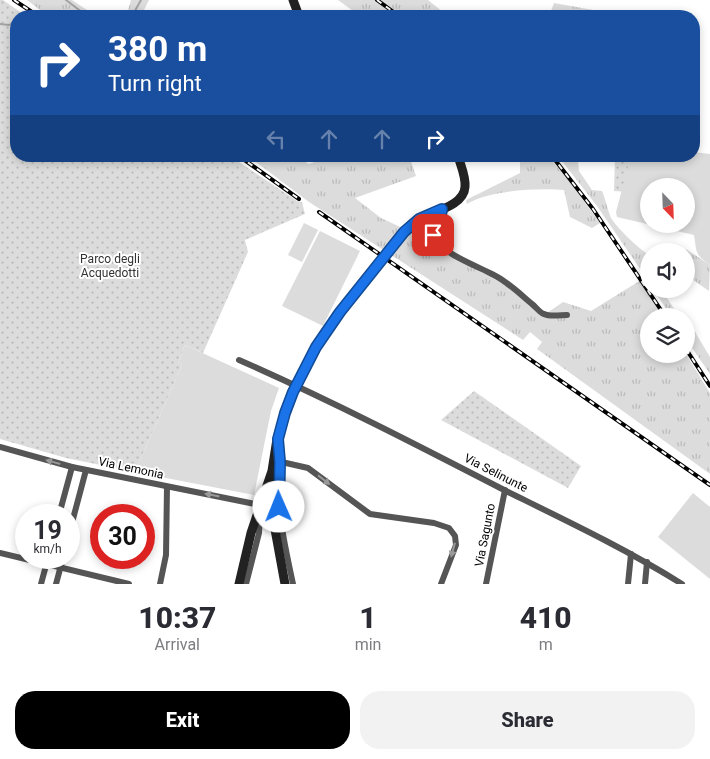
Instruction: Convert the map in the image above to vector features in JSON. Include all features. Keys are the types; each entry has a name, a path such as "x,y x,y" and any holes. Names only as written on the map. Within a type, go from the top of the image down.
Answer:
{"main road":[{"path":"285,584 277,520 275,465 278,439 285,413 324,334 374,268 404,232 419,219 457,200 464,192 465,181 460,162"},
{"path":"239,584 259,506 275,465"}],"street":[{"path":"442,209 442,216 435,225 433,232 434,238 439,245 470,264 502,280 544,315 567,315"},
{"name":"Via Selinunte","path":"239,360 297,386 505,490 647,562 682,584"},
{"name":"Via Lemonia","path":"0,447 72,467 259,506"},
{"path":"275,465 310,469 370,514 434,523 449,528 455,536 456,545 441,584"},
{"path":"62,504 72,467"},
{"path":"77,504 86,470"},
{"path":"160,584 166,555 167,487"},
{"name":"Via Sagunto","path":"486,584 505,490"},
{"path":"259,506 277,520 293,584"},
{"path":"246,584 260,530 259,506"},
{"path":"0,553 15,556"},
{"path":"628,584 631,554"},
{"path":"645,584 647,562"},
{"path":"42,584 46,569"},
{"path":"56,584 60,569"},
{"path":"69,569 129,584"}],"green space":[{"name":"Parco degli Acquedotti","path":"0,0 3,0 17,10 10,10 10,162 239,162 297,201 302,202 305,214 245,240 248,252 203,353 185,345 178,363 182,365 135,472 66,458 0,439"},
{"path":"27,0 72,0 87,10 40,10"},
{"path":"131,0 149,0 144,10 128,10"},
{"path":"338,0 428,0 440,10 352,10"},
{"path":"554,3 593,10 551,10"},
{"path":"700,153 710,154 710,265 697,252 694,235 685,233 695,233 695,178 640,178 640,222 617,217 616,212 629,162 700,162"},
{"path":"256,162 305,162 309,164 315,162 411,162 416,176 355,198 381,218 439,245 491,273 544,315 563,302 591,311 640,281 640,298 652,298 658,308 640,308 640,363 692,363 710,393 710,474 537,349 542,342 530,332 523,340 309,202"},
{"path":"520,162 553,162 600,223 592,228 570,217 564,190 514,191 476,199 467,204 466,200 520,173"},
{"path":"563,162 578,162 579,171 592,190 602,191 614,223 640,249 640,269 597,206"},
{"path":"615,162 634,162 628,192 614,191"},
{"path":"304,223 318,230 302,262 288,255"},
{"path":"320,231 360,251 323,326 282,306"},
{"path":"695,255 710,265 709,291 695,281"},
{"path":"659,298 667,298 674,308 666,308"},
{"path":"695,332 710,357 710,374 695,352"},
{"path":"185,345 279,388 271,411 254,495 135,472 182,365 178,363"},
{"path":"474,391 581,466 568,488 441,420"},
{"path":"693,493 710,507 710,579 658,537"}],"waterway":[{"path":"66,0 79,10"},
{"path":"135,10 141,0"},
{"path":"0,24 10,24"}],"railway":[{"path":"14,0 29,10"},
{"path":"377,0 391,10"},
{"path":"247,162 299,199"},
{"path":"557,162 593,209 660,308"},
{"path":"319,212 710,485"},
{"path":"695,363 710,386"}],"route":[{"path":"279,507 280,462 278,439 293,392 316,347 340,312 404,232 419,219 442,209 442,216 435,225 433,235"}]}
